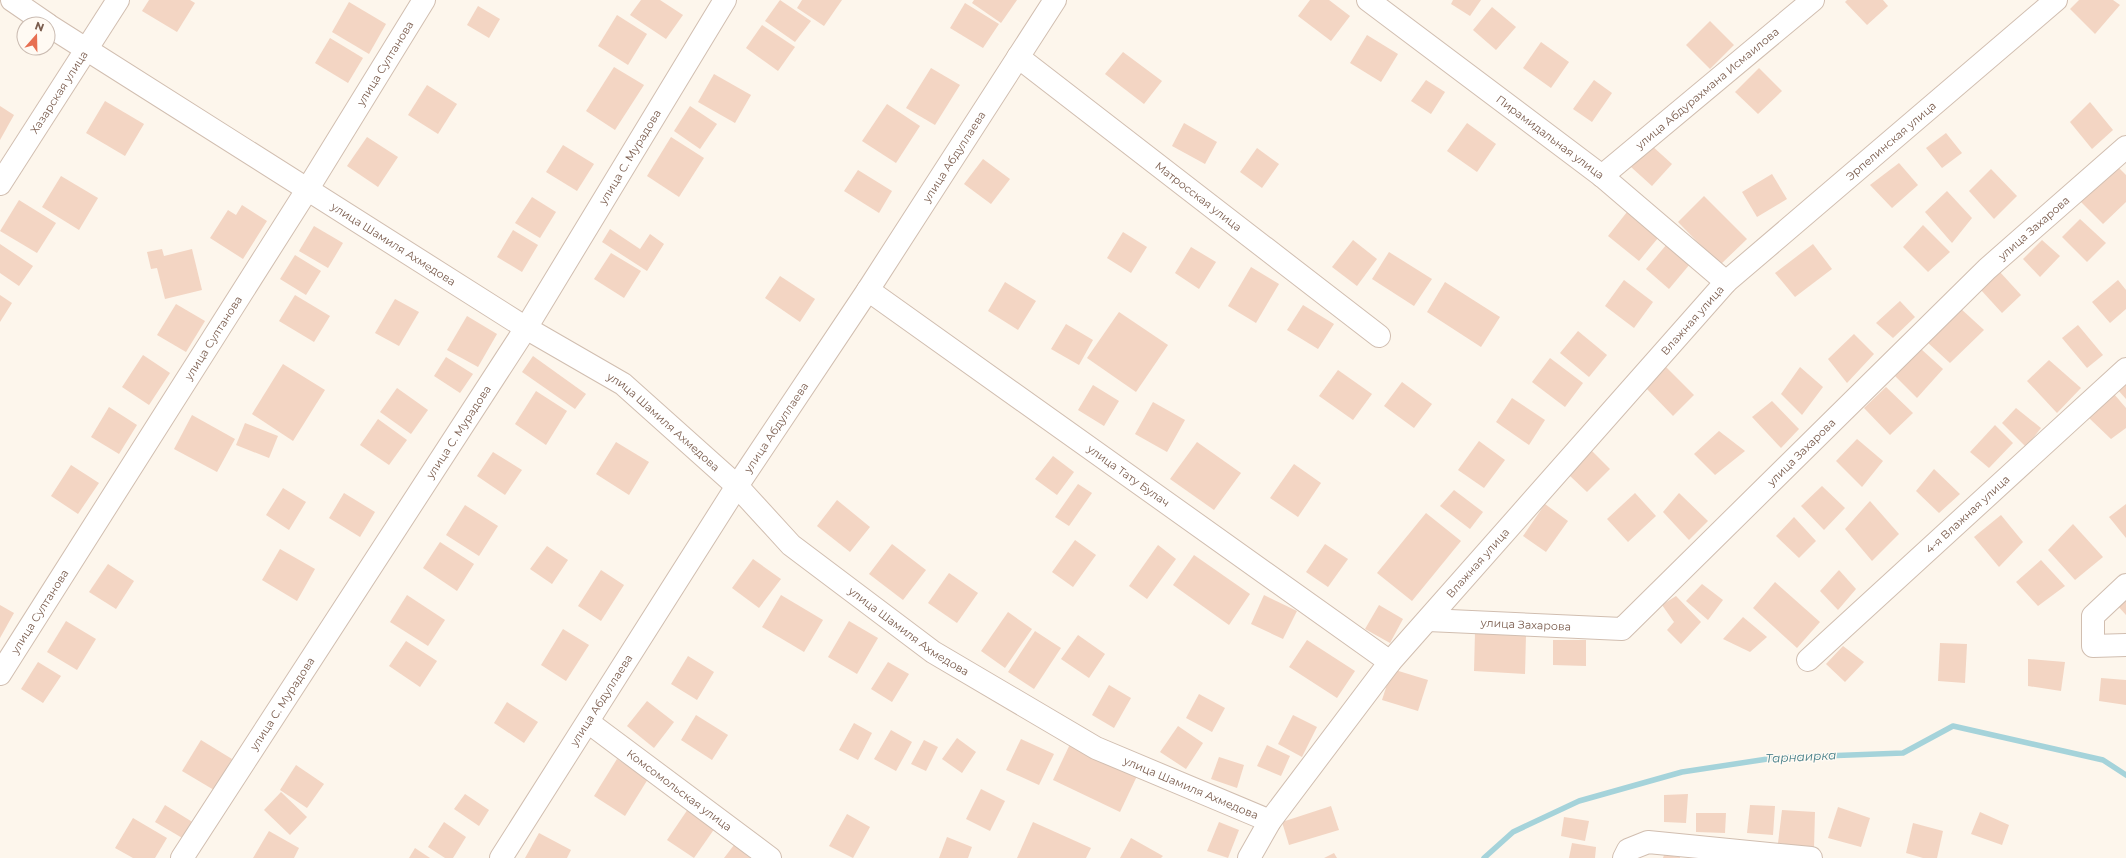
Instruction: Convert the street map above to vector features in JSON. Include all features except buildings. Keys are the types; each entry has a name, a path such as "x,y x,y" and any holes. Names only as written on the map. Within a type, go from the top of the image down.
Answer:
{"street":[{"name":"улица Шамиля Ахмедова","path":"12,0 36,16"},
{"name":"Хазарская улица","path":"0,184 118,0"},
{"name":"улица Султанова","path":"0,674 307,190 424,0"},
{"name":"улица С. Мурадова","path":"182,858 526,328 725,0"},
{"name":"улица Абдуллаева","path":"501,858 737,486 868,290 1055,0"},
{"name":"Пирамидальная улица","path":"1368,0 1602,176 1726,282"},
{"name":"улица Абдурахмана Исмаилова","path":"1602,176 1813,0"},
{"name":"Эрпелинская улица","path":"1726,282 2056,0"},
{"name":"улица Шамиля Ахмедова","path":"56,29 86,50 526,328 623,384 737,486 791,545 933,652 1096,748 1270,821"},
{"name":"Матросская улица","path":"1018,57 1379,336"},
{"name":"улица Захарова","path":"1428,620 1622,630 1986,268 2126,147"},
{"name":"Влажная улица","path":"1249,858 1270,821 1390,662 1726,282"},
{"name":"улица Тату Булач","path":"868,290 1390,662"},
{"name":"4-я Влажная улица","path":"1808,660 2126,369"},
{"path":"2126,585 2093,616 2093,646 2126,645"},
{"name":"Комсомольская улица","path":"588,722 770,858"},
{"path":"1624,858 1628,850 1648,842 1811,858"}],"waterway":[{"name":"Тарнаирка","path":"1484,858 1513,832 1579,801 1682,772 1774,758 1903,753 1953,726 2103,760 2126,775"}]}
